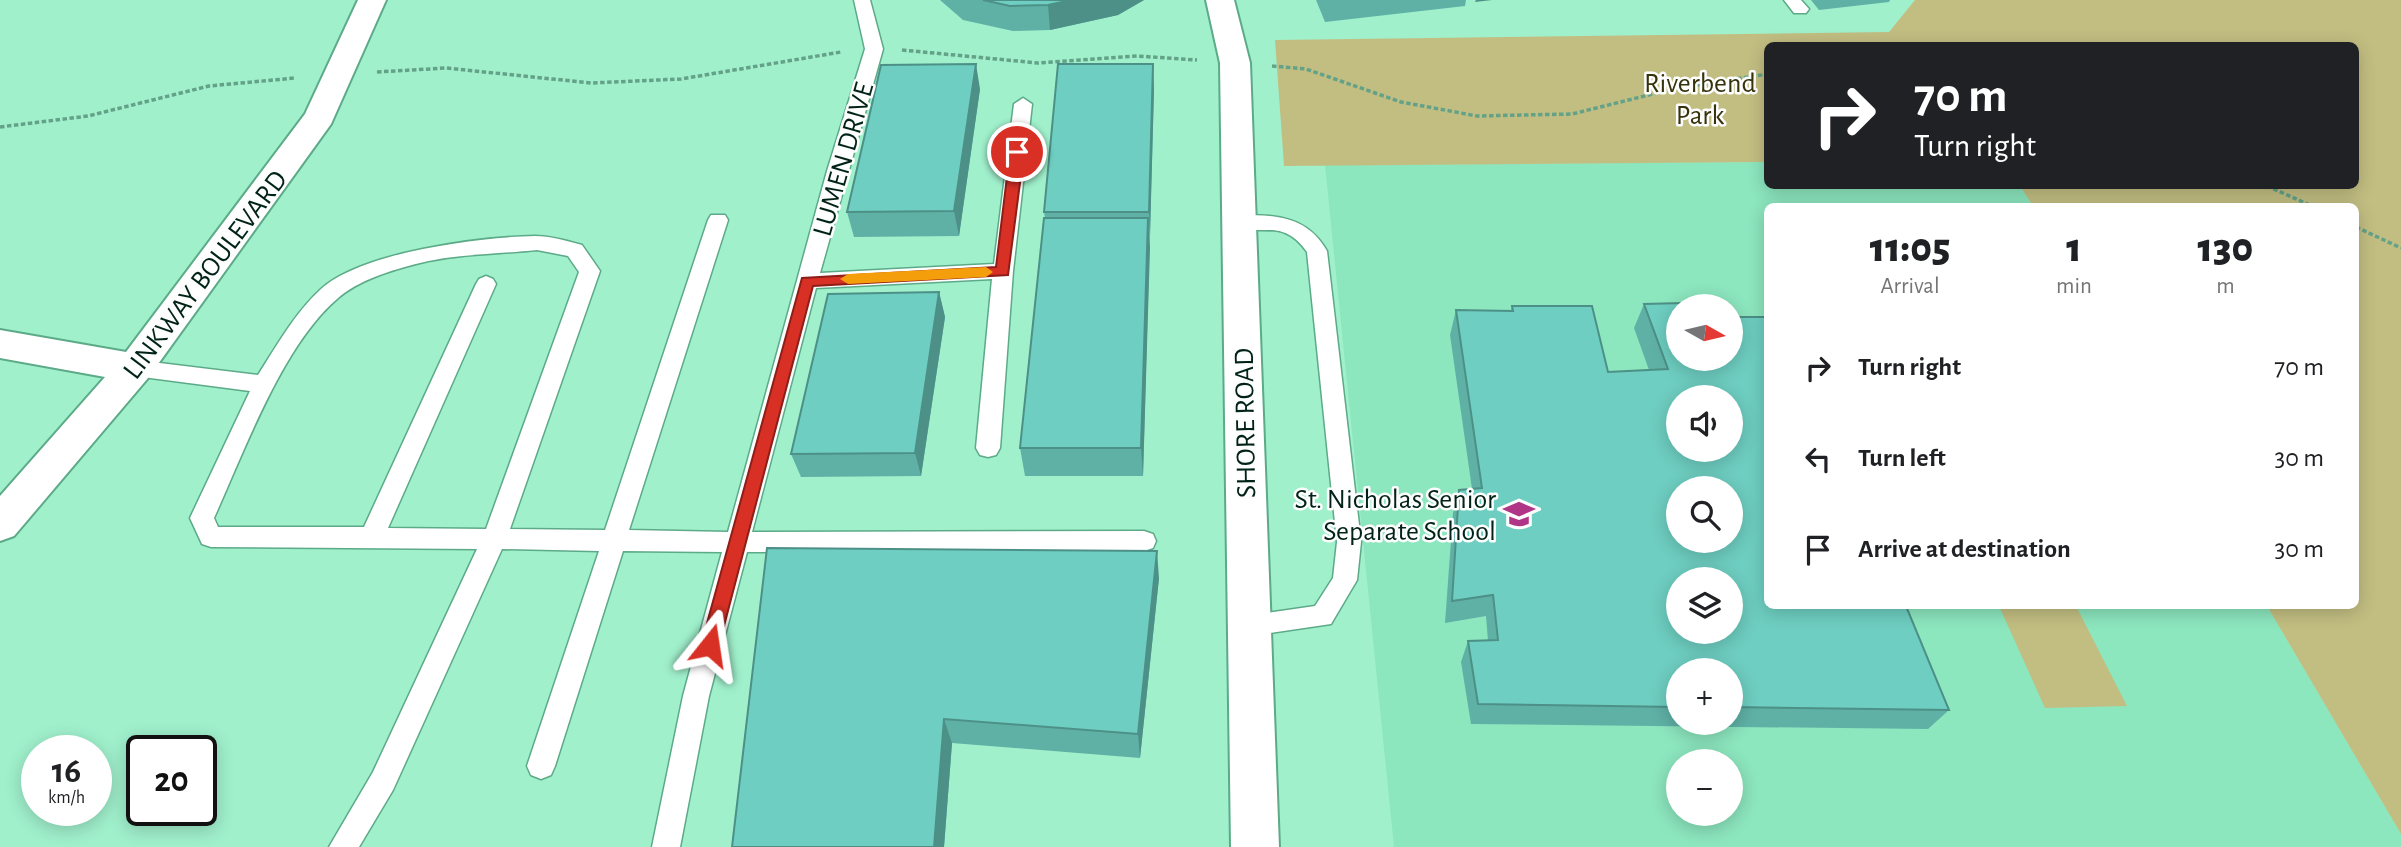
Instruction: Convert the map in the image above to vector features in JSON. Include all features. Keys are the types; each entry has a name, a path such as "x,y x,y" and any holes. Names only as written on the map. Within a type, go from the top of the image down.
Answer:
{"street":[{"name":"LINKWAY BOULEVARD","path":"0,524 135,368 320,117 372,0"},
{"name":"SHORE ROAD","path":"1220,0 1235,62 1255,847"},
{"path":"0,344 135,368"}],"lane":[{"name":"LUMEN DRIVE","path":"666,847 696,696 807,281 874,49 862,0"},
{"path":"988,448 1003,271 1023,104"},
{"path":"541,766 718,220"},
{"path":"1239,222 1283,222 1306,233 1317,251 1349,542 1345,580 1322,615 1249,625"},
{"path":"343,847 383,781 494,539 590,271 575,250 537,243 422,255 367,272 330,293 311,314 264,384 202,518 211,537 372,537 494,539 737,542 1144,541"},
{"path":"807,281 1003,271"},
{"path":"372,537 486,284"},
{"path":"135,368 264,384"}],"path":[{"path":"2274,189 2305,203"},
{"path":"2359,228 2401,248"}],"shaded area":[{"name":"St. Nicholas Senior Separate School","path":"1764,162 1764,189 2022,189 2031,203 1764,203 1764,609 2269,609 2401,834 2401,847 1394,847 1325,165"}],"green space":[{"name":"Riverbend Park","path":"1915,0 2401,0 2401,834 2269,609 2359,609 2359,203 2031,203 2022,189 2359,189 2359,42 1764,42 1764,162 1284,166 1275,40 1889,32"},
{"path":"2000,609 2078,609 2127,706 2045,708"}],"building":[{"path":"983,0 1071,0 1048,5 1010,6"},
{"path":"976,64 954,211 847,212 881,65"},
{"path":"1058,64 1153,64 1149,212 1044,212"},
{"path":"1044,218 1148,218 1141,448 1020,448"},
{"path":"939,292 915,453 791,454 828,294"},
{"path":"1666,303 1666,364 1644,304"},
{"path":"1512,306 1592,306 1608,372 1666,369 1743,371 1743,317 1764,317 1764,609 1907,609 1949,710 1743,707 1743,658 1666,658 1666,707 1478,704 1468,641 1498,640 1493,595 1452,601 1459,490 1482,488 1456,310 1513,311"},
{"path":"767,548 1157,551 1138,734 944,719 934,847 732,847"}],"slow traffic":[{"path":"848,279 986,272"}],"place":[{"name":"St. Nicholas Senior Separate School","path":"1519,514"}],"route":[{"path":"710,645 807,281 1003,271 1017,152"}]}
